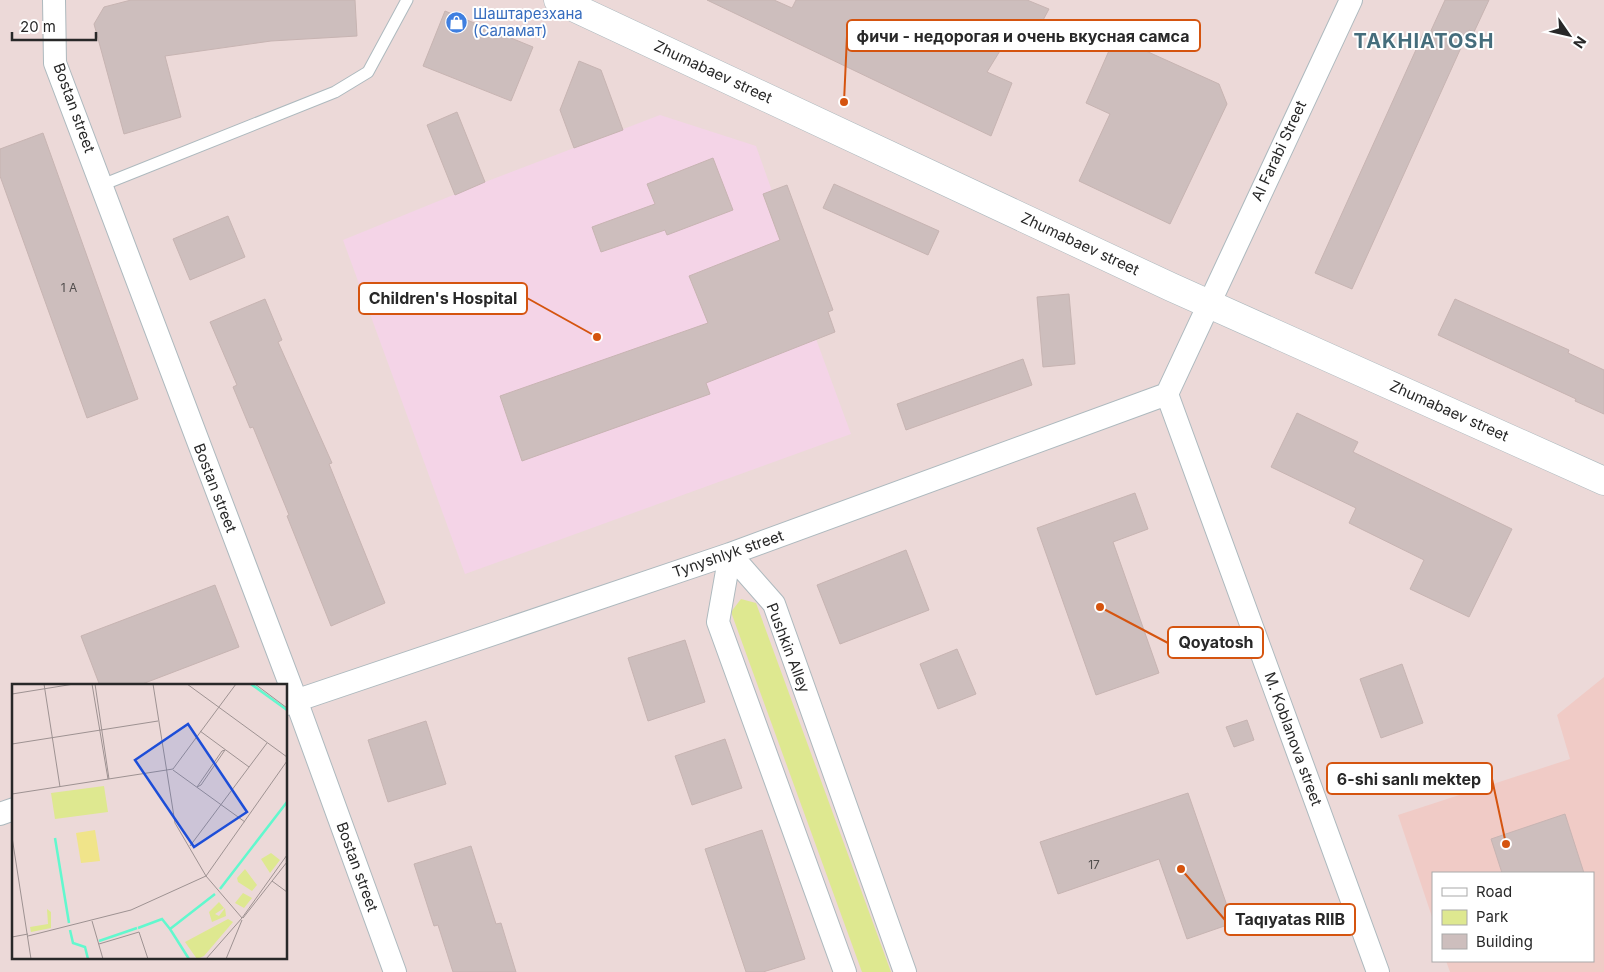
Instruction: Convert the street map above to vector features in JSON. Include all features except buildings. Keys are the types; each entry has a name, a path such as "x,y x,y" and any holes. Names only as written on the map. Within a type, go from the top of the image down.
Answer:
{"street":[{"name":"Bostan street","path":"54,0 55,63 102,185 284,684"},
{"name":"Zhumabaev street","path":"558,0 1209,303 1604,481"},
{"name":"Al Farabi Street","path":"1167,394 1351,0"},
{"name":"Tynyshlyk street","path":"291,702 730,554 1167,394"},
{"name":"M. Koblanova street","path":"1167,394 1378,972"},
{"path":"730,554 718,622 845,972"},
{"name":"Pushkin Alley","path":"730,554 774,604 905,972"},
{"name":"Bostan street","path":"291,702 395,972"},
{"path":"0,814 12,810"}],"lane":[{"path":"102,185 335,92 368,72 407,0"}],"shaded area":[{"path":"660,115 756,146 772,191 763,195 851,434 465,574 343,240 485,182"},
{"path":"1604,677 1604,972 1450,972 1446,962 1594,962 1594,872 1432,872 1432,917 1398,815 1570,759 1557,715"}],"green space":[{"path":"741,599 756,603 891,972 862,972 731,612"}],"place":[{"name":"Шаштарезхана (Саламат)","path":"457,23"},
{"name":"фичи - недорогая и очень вкусная самса","path":"844,102"},
{"name":"Children's Hospital","path":"597,337"},
{"name":"Qoyatosh","path":"1100,607"},
{"name":"6-shi sanlı mektep","path":"1506,844"},
{"name":"Taqıyatas RIIB","path":"1181,869"}],"district":[{"name":"TAKHIATOSH","path":"1424,41"}]}
